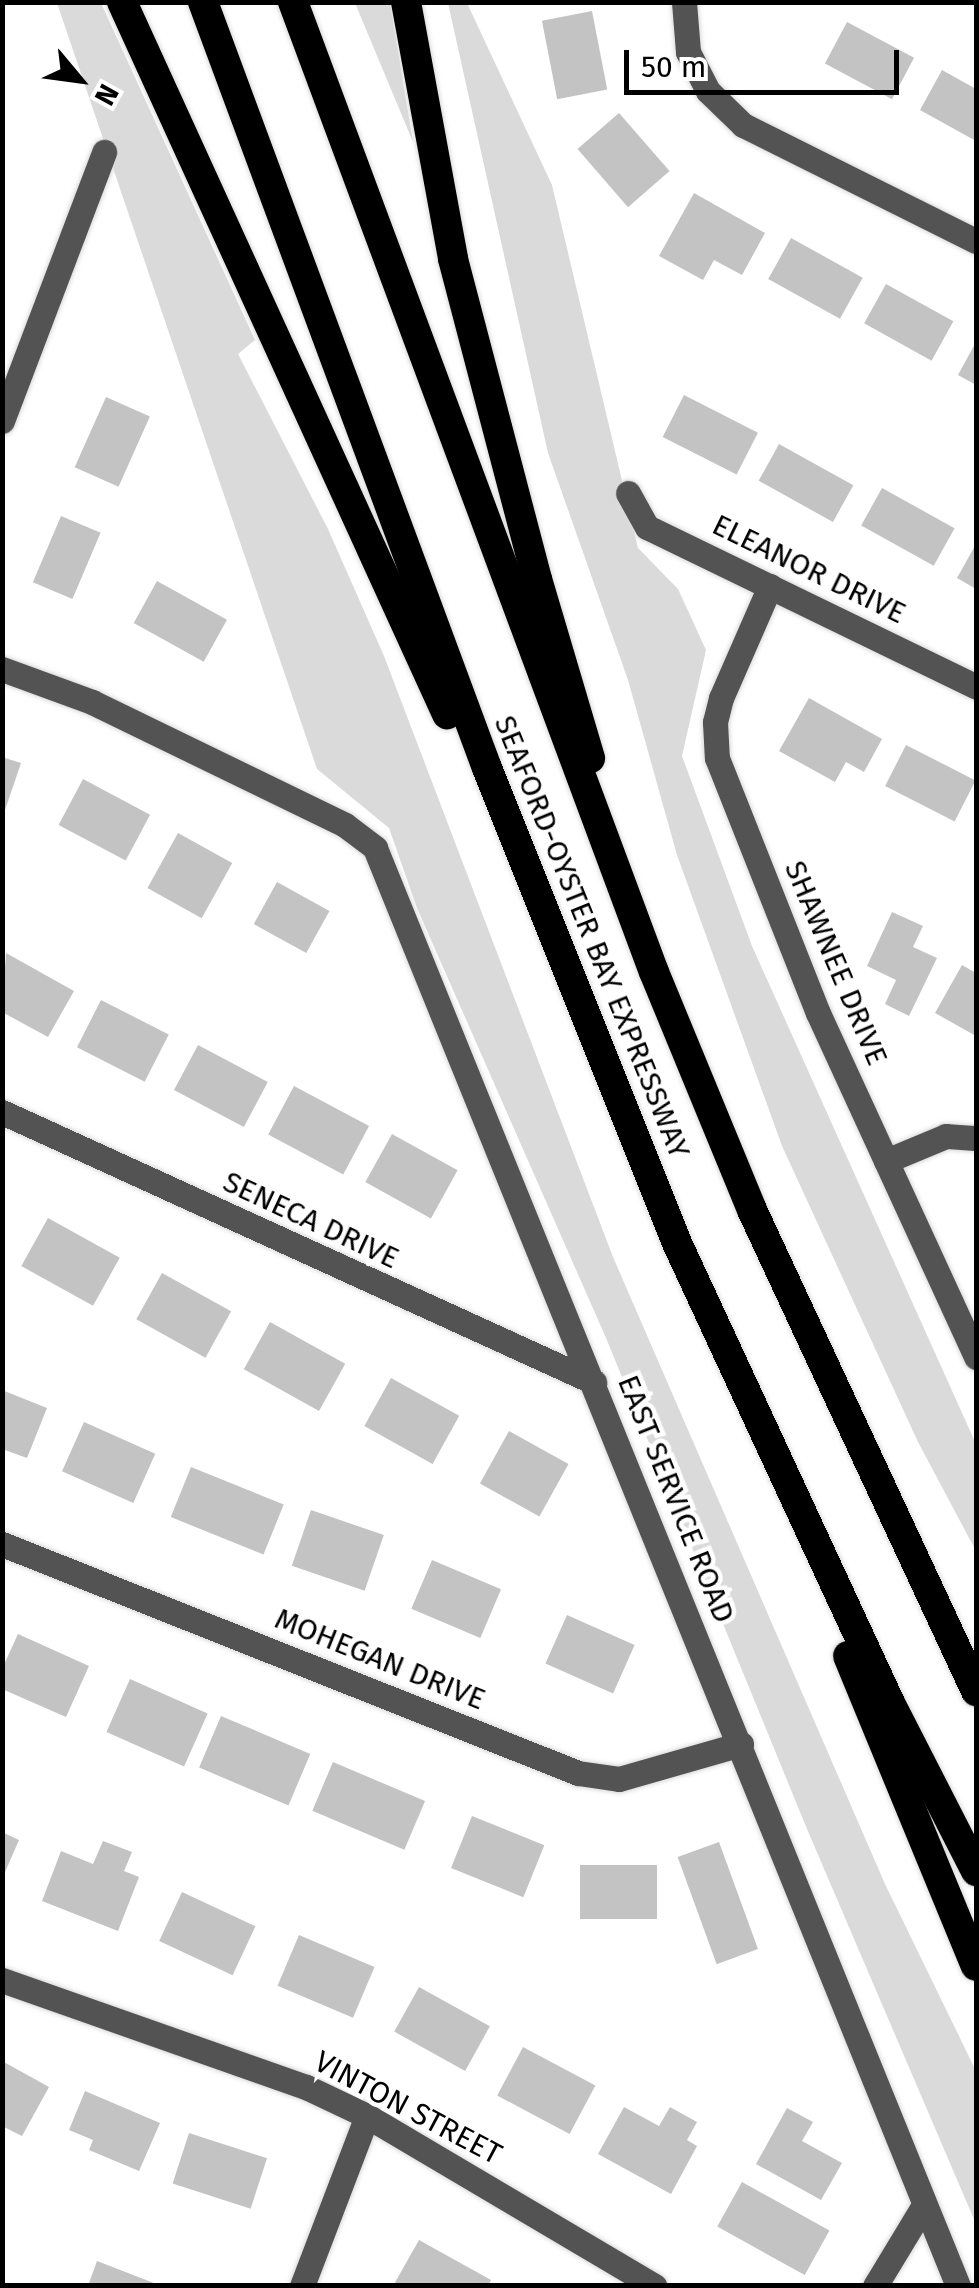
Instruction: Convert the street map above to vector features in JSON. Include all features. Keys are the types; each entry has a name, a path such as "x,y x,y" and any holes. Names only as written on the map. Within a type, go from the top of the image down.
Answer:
{"highway":[{"path":"122,2 578,1003"},
{"name":"SEAFORD-OYSTER BAY EXPRESSWAY","path":"204,2 578,1003 677,1243 890,1703 976,1871"},
{"name":"SEAFORD-OYSTER BAY EXPRESSWAY","path":"292,2 654,972 752,1210 972,1681"},
{"path":"406,2 453,259 492,414 654,972"},
{"path":"782,1475 860,1690 976,1966"}],"street":[{"path":"684,2 688,52 708,92 743,125 976,241"},
{"path":"2,421 104,152"},
{"name":"ELEANOR DRIVE","path":"628,493 647,527 976,686"},
{"name":"SHAWNEE DRIVE","path":"770,586 720,698 715,722 718,758 818,1013 976,1357"},
{"name":"EAST SERVICE ROAD","path":"2,669 92,702 345,825 375,848 958,2286"},
{"name":"SENECA DRIVE","path":"2,1112 594,1382"},
{"path":"886,1161 946,1136 976,1138"},
{"name":"MOHEGAN DRIVE","path":"2,1544 578,1773 619,1778 741,1744"},
{"name":"VINTON STREET","path":"2,1980 306,2086 367,2116 655,2286"},
{"path":"302,2286 367,2116"},
{"path":"875,2286 924,2206"}],"shaded area":[{"path":"57,3 101,3 255,340 238,354 328,529 384,656 613,1257 885,1884 976,2071 976,2224 807,1829 606,1338 417,908 389,828 317,769"},
{"path":"355,3 390,3 413,142"},
{"path":"448,3 467,3 552,185 638,548 678,589 706,650 682,756 752,946 976,1444 976,1551 918,1442 782,1146 677,855 628,680 548,453"}],"building":[{"path":"592,11 607,90 557,99 542,21"},
{"path":"847,22 914,58 892,99 825,63"},
{"path":"942,70 976,89 976,141 920,110"},
{"path":"619,113 670,171 628,207 577,149"},
{"path":"694,193 765,233 742,275 714,260 703,280 659,256"},
{"path":"791,238 863,278 840,319 768,279"},
{"path":"886,284 953,321 932,361 864,323"},
{"path":"976,342 976,385 958,375"},
{"path":"684,395 758,433 737,475 663,437"},
{"path":"106,397 150,417 119,487 75,467"},
{"path":"779,444 853,485 833,522 759,481"},
{"path":"882,488 955,528 934,566 861,526"},
{"path":"61,516 101,533 72,599 33,582"},
{"path":"976,544 976,589 957,578"},
{"path":"157,581 227,620 204,662 134,623"},
{"path":"809,698 882,739 864,772 846,762 835,782 779,751"},
{"path":"906,745 975,780 955,821 885,786"},
{"path":"2,757 21,763 3,816 2,816"},
{"path":"83,779 150,815 126,861 59,825"},
{"path":"178,833 232,863 202,918 147,888"},
{"path":"277,882 329,911 306,953 254,924"},
{"path":"892,912 923,926 913,947 937,958 909,1016 885,1004 896,980 867,966"},
{"path":"6,953 74,991 48,1037 2,1012"},
{"path":"962,965 976,973 976,1036 935,1013"},
{"path":"101,1000 169,1035 145,1082 77,1047"},
{"path":"198,1045 268,1082 244,1127 174,1090"},
{"path":"294,1086 369,1126 343,1174 268,1135"},
{"path":"392,1134 458,1170 431,1218 365,1182"},
{"path":"48,1218 120,1258 93,1306 21,1266"},
{"path":"162,1273 231,1311 205,1358 136,1319"},
{"path":"270,1322 345,1364 319,1411 244,1369"},
{"path":"391,1378 459,1416 433,1464 364,1426"},
{"path":"2,1390 47,1408 27,1458 2,1449"},
{"path":"84,1422 155,1454 133,1503 62,1471"},
{"path":"509,1431 568,1464 539,1516 480,1483"},
{"path":"191,1467 284,1504 263,1555 171,1517"},
{"path":"311,1510 384,1535 365,1591 292,1566"},
{"path":"432,1560 501,1589 480,1638 411,1609"},
{"path":"567,1615 635,1645 613,1694 545,1663"},
{"path":"18,1634 89,1666 66,1717 2,1689 2,1669"},
{"path":"130,1679 208,1714 184,1767 106,1732"},
{"path":"221,1716 310,1754 288,1805 199,1768"},
{"path":"333,1762 425,1801 404,1850 312,1811"},
{"path":"472,1816 544,1845 523,1897 451,1868"},
{"path":"2,1832 19,1840 2,1879"},
{"path":"103,1841 132,1852 124,1871 139,1877 118,1931 42,1901 61,1851 93,1864"},
{"path":"719,1842 758,1949 717,1964 678,1857"},
{"path":"580,1865 657,1865 657,1919 580,1919"},
{"path":"182,1892 255,1926 233,1975 159,1941"},
{"path":"299,1935 374,1967 353,2018 278,1986"},
{"path":"419,1987 490,2026 465,2071 394,2032"},
{"path":"523,2047 595,2085 570,2134 497,2096"},
{"path":"2,2061 49,2087 22,2136 2,2126"},
{"path":"85,2091 160,2123 139,2171 89,2150 93,2140 69,2130"},
{"path":"624,2107 659,2126 670,2107 697,2122 687,2140 697,2146 671,2194 598,2154"},
{"path":"787,2108 813,2122 802,2141 842,2163 821,2200 756,2164"},
{"path":"189,2133 267,2158 251,2209 173,2183"},
{"path":"742,2182 829,2230 805,2275 717,2227"},
{"path":"419,2240 491,2280 488,2286 393,2286"},
{"path":"97,2261 159,2285 159,2286 88,2286"}]}
